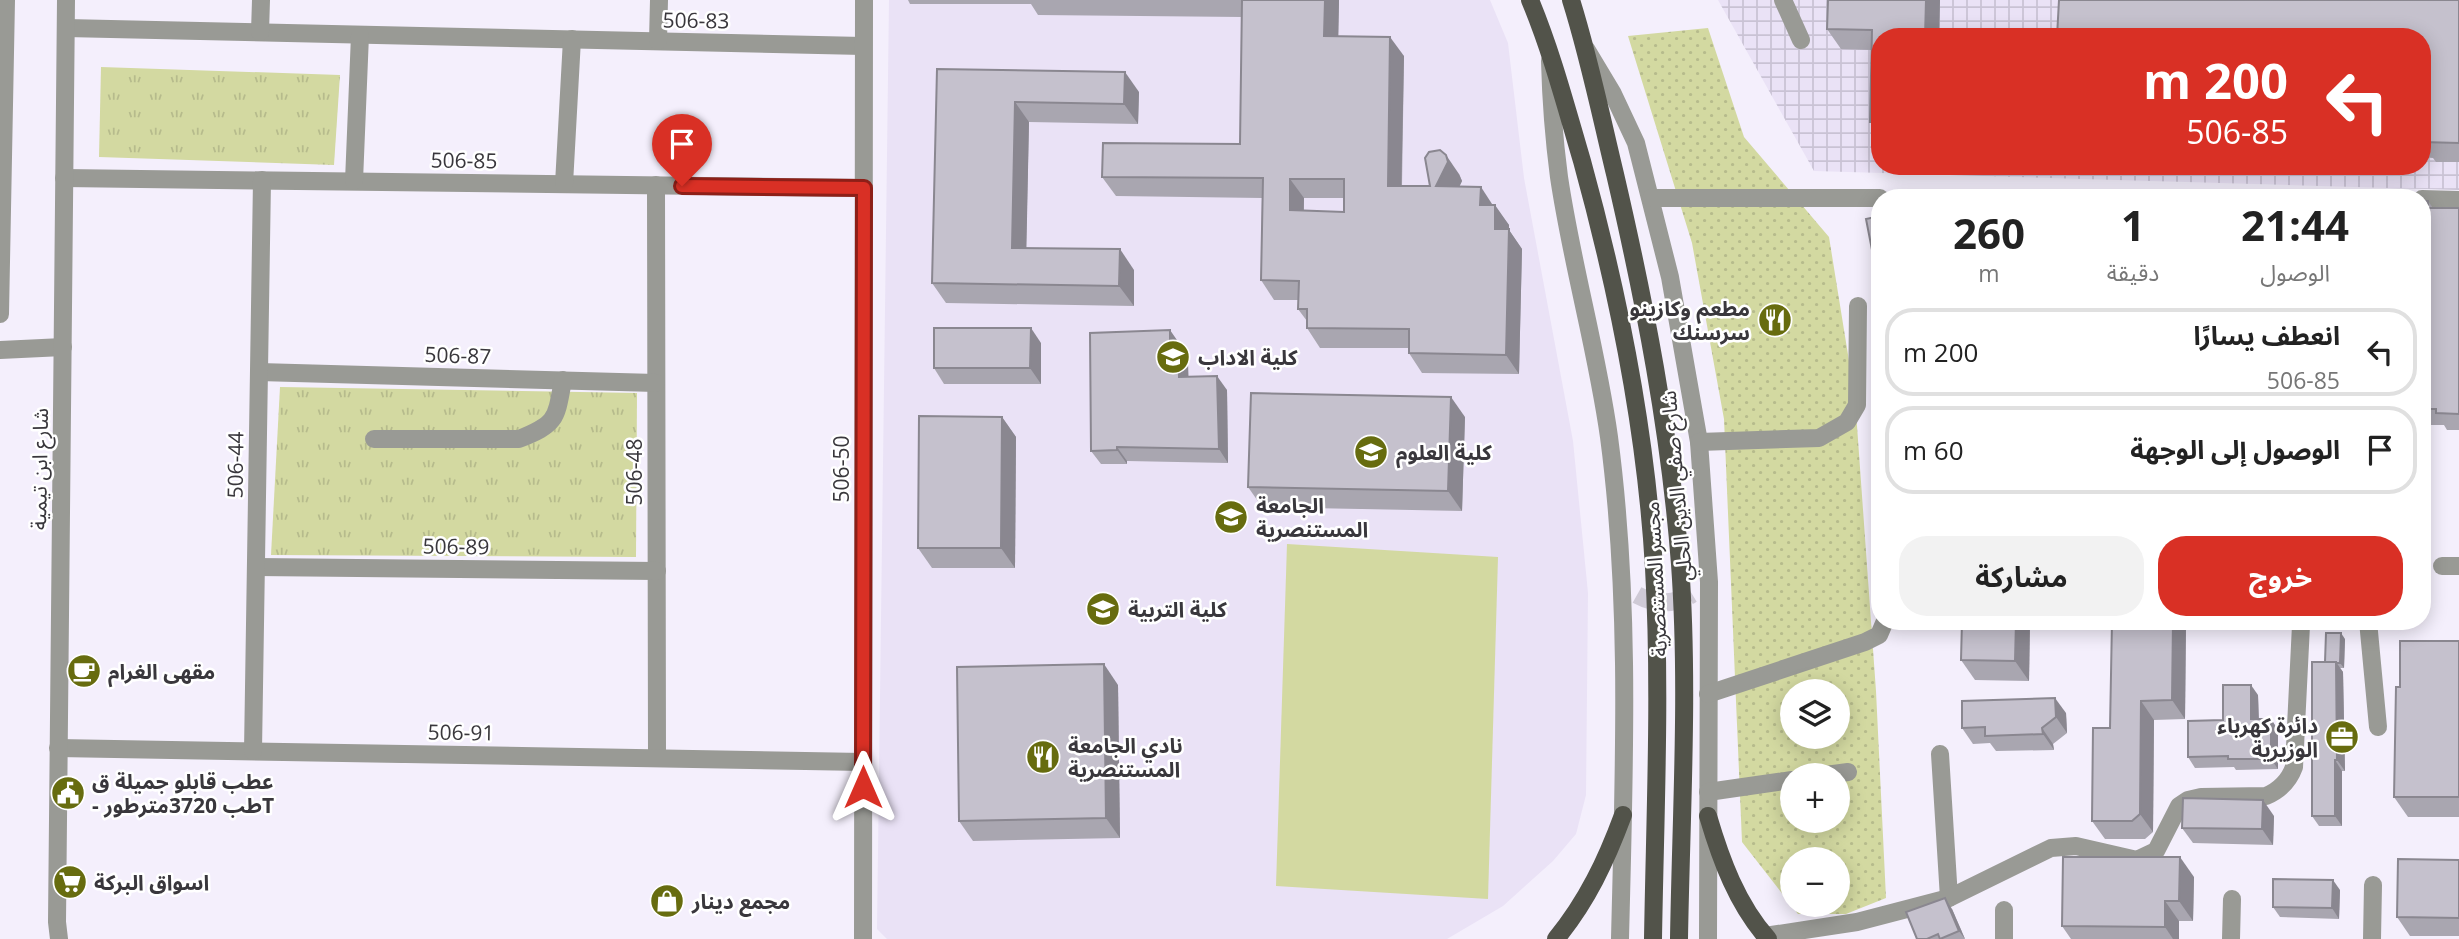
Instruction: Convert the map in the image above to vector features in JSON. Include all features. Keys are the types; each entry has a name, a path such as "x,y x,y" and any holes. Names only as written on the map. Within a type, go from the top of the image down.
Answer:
{"main road":[{"path":"1530,0 1549,47"},
{"name":"شارع صفي الدين الحلي","path":"1571,0 1586,48 1626,221"},
{"name":"مجسر المستنصرية","path":"1549,47 1601,230 1621,316 1639,420 1651,530 1657,664 1653,939"},
{"name":"مجسر المستنصرية","path":"1626,221 1644,299 1657,378 1673,491 1680,566 1683,665 1679,939"},
{"path":"1556,939 1586,898 1604,866 1623,815"},
{"path":"1708,816 1723,867 1767,938"}],"street":[{"path":"0,314 2,35 6,0"},
{"name":"شارع ابن تيمية","path":"59,939 58,748 66,0"},
{"path":"260,32 261,0"},
{"path":"658,41 659,0"},
{"name":"506-50","path":"863,939 864,0"},
{"path":"1783,0 1801,40"},
{"name":"506-83","path":"66,28 863,46"},
{"path":"354,181 360,35"},
{"path":"564,184 572,39"},
{"path":"1549,47 1553,124 1560,179 1609,437 1621,577 1623,815 1620,939"},
{"name":"شارع صفي الدين الحلي","path":"1586,48 1636,143 1670,277 1699,442 1708,572 1708,939"},
{"name":"506-85","path":"64,178 864,188"},
{"name":"506-44","path":"253,751 262,180"},
{"name":"506-48","path":"656,185 657,758"},
{"path":"1651,198 1871,198"},
{"path":"2431,200 2459,200"},
{"path":"1699,442 1819,438 1847,422 1857,405 1858,306"},
{"path":"0,349 63,347"},
{"name":"506-87","path":"259,372 656,383"},
{"path":"374,439 519,439 538,432 556,416 563,380"},
{"name":"506-89","path":"256,567 657,571"},
{"path":"1692,594 1702,584 1708,572"},
{"path":"1621,577 1637,595"},
{"path":"1708,694 1872,639 1881,630"},
{"path":"1767,938 1857,922 1949,898 2051,848 2076,846 2137,860 2156,851 2179,806 2188,800 2201,797 2266,796 2290,778 2294,767 2301,630"},
{"path":"2371,630 2378,727"},
{"name":"506-91","path":"58,748 863,762"},
{"path":"1940,754 1949,898"},
{"path":"1708,792 1780,782"},
{"path":"2372,939 2373,885"},
{"path":"2231,939 2232,899"},
{"path":"2004,910 2004,939"}],"shaded area":[{"name":"الجامعة المستنصرية","path":"889,0 1490,0 1508,43 1524,178 1573,441 1588,593 1586,795 1576,834 1553,861 1503,906 1447,939 887,939 877,929"},
{"path":"1718,0 2459,0 2459,190 1950,175 2431,175 2431,28 1871,28 1871,173 1814,171"}],"green space":[{"path":"1708,28 1744,137 1829,237 1855,398 1876,691 1886,898 1850,912 1850,847 1780,847 1780,891 1742,842 1724,419 1692,243 1628,36"},
{"path":"101,67 340,75 334,165 99,157"},
{"path":"280,387 637,393 636,557 271,555"},
{"path":"1287,544 1498,557 1488,899 1276,886"}],"building":[{"path":"1242,0 1325,0 1324,36 1390,37 1388,186 1430,186 1425,158 1429,152 1440,150 1446,155 1448,162 1436,186 1481,187 1480,205 1495,205 1495,229 1509,229 1506,355 1409,353 1409,329 1307,328 1307,309 1298,309 1299,281 1261,280 1263,178 1102,177 1103,143 1240,144","holes":["1290,179 1344,179 1344,212 1290,210"]},
{"path":"1828,0 1926,0 1925,28 1827,29"},
{"path":"2059,0 2459,0 2459,143 2431,142 2431,28 2057,28"},
{"path":"937,69 1125,72 1124,104 1015,102 1012,248 1120,249 1119,286 932,283"},
{"path":"2431,208 2459,208 2459,414 2436,413 2436,409 2431,409"},
{"path":"1871,218 1871,245 1866,219"},
{"path":"934,328 1031,328 1030,368 934,368"},
{"path":"1170,330 1170,349 1178,349 1179,377 1217,376 1219,449 1117,447 1117,450 1091,451 1090,333"},
{"path":"1251,393 1451,397 1448,491 1248,487"},
{"path":"919,416 1002,417 1001,548 918,548"},
{"path":"1962,630 2016,630 2015,661 1961,660"},
{"path":"2112,630 2173,630 2172,700 2141,701 2140,814 2132,821 2092,821 2093,728 2110,728"},
{"path":"2326,633 2341,633 2340,663 2325,662"},
{"path":"2400,641 2459,641 2459,797 2394,797 2396,687 2400,687"},
{"path":"2312,662 2336,662 2335,816 2312,816"},
{"path":"1104,664 1106,818 959,821 957,667"},
{"path":"2223,685 2251,685 2251,719 2271,719 2271,759 2188,757 2188,721 2223,720"},
{"path":"2055,698 2056,717 2042,728 2043,734 1985,736 1985,727 1962,728 1962,701"},
{"path":"2183,798 2263,800 2262,829 2182,828"},
{"path":"2063,857 2180,857 2179,901 2165,901 2165,927 2062,926"},
{"path":"2398,859 2459,860 2459,918 2397,917"},
{"path":"2273,879 2333,880 2332,908 2273,907"},
{"path":"1945,898 1959,931 1940,939 1938,934 1927,939 1917,939 1906,912"}],"tunnel":[{"path":"1637,595 1651,601 1664,602 1692,594"}],"place":[{"name":"مطعم وكازينو سرسنك","path":"1775,320"},
{"name":"كلية الاداب","path":"1173,357"},
{"name":"كلية العلوم","path":"1371,452"},
{"name":"الجامعة المستنصرية","path":"1231,517"},
{"name":"كلية التربية","path":"1103,609"},
{"name":"مقهى الغرام","path":"84,671"},
{"name":"دائرة كهرباء الوزيرية","path":"2342,737"},
{"name":"نادي الجامعة المستنصرية","path":"1043,757"},
{"name":"عطب قابلو جميلة ق - طب 3720مترطورT","path":"68,793"},
{"name":"اسواق البركة","path":"70,882"},
{"name":"مجمع دينار","path":"667,901"}],"route":[{"path":"682,186 864,188 863,787"}]}
